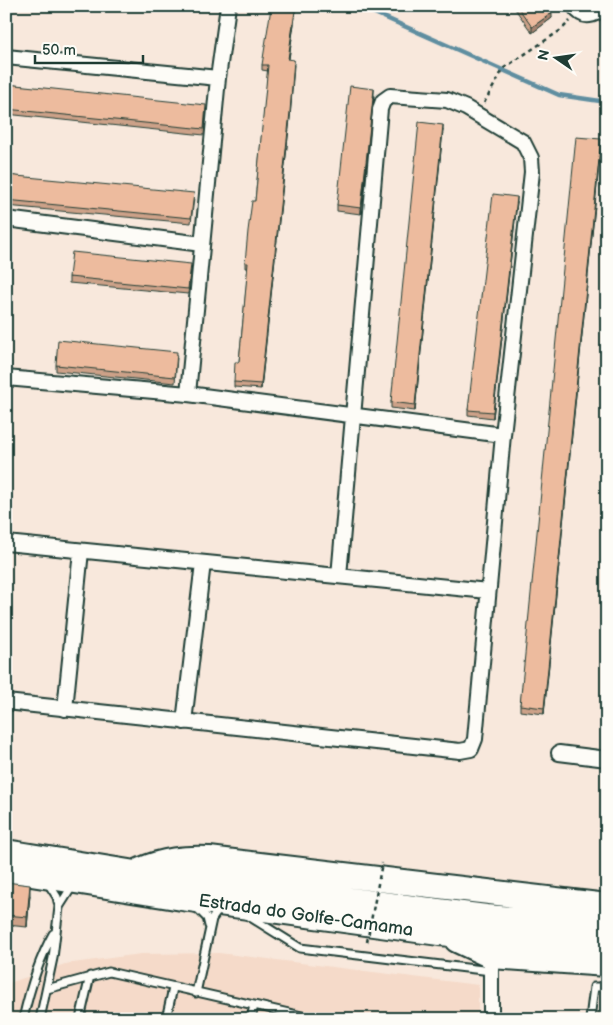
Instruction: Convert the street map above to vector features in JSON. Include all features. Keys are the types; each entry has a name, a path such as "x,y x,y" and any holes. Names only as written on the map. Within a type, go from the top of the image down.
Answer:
{"highway":[{"name":"Estrada do Golfe-Camama","path":"6,852 135,873 486,917 607,926"},
{"path":"135,873 156,863 181,858 209,859 607,906"},
{"name":"Estrada do Golfe-Camama","path":"6,870 182,898 439,933 607,946"},
{"path":"439,933 491,963 607,964"}],"street":[{"path":"188,394 218,78 228,6"},
{"path":"572,13 586,16 597,14 607,7"},
{"path":"6,57 218,78"},
{"path":"6,702 460,751 470,748 475,739 502,435 532,172 531,158 523,142 448,100 390,96 383,101 380,109 338,576"},
{"path":"6,220 202,244"},
{"path":"6,378 188,394 502,435"},
{"path":"6,542 488,591"},
{"path":"65,709 81,551"},
{"path":"184,722 203,563"},
{"path":"559,752 607,759"},
{"path":"491,963 491,1019"}],"lane":[{"path":"38,875 49,884 57,897 59,907"},
{"path":"40,1019 47,989 59,907 73,885 82,882 91,883"},
{"path":"182,898 200,910 210,926"},
{"path":"196,993 210,926 221,907 229,904 300,948 491,963"},
{"path":"23,1019 30,986 40,957 54,931"},
{"path":"47,989 109,972 315,1019"},
{"path":"80,1019 90,976"},
{"path":"590,1019 594,987 607,987"},
{"path":"166,1019 173,988"},
{"path":"250,1019 254,1005"}],"path":[{"path":"476,115 504,68 561,30 572,13"},
{"path":"367,942 382,863"}],"shaded area":[{"path":"219,953 478,985 478,1019 6,1019 6,984 65,964 141,954"}],"building":[{"path":"517,6 548,6 552,13 532,27"},
{"path":"271,8 295,11 288,59 294,60 261,384 234,382 235,362 239,362 248,263 245,263 248,231 252,201 255,201 268,65 262,65"},
{"path":"6,84 206,105 204,129 6,109"},
{"path":"350,86 374,89 361,208 337,205"},
{"path":"419,122 443,125 415,405 391,402"},
{"path":"576,137 601,139 544,708 520,705"},
{"path":"6,175 194,193 191,218 6,200"},
{"path":"493,194 517,197 493,412 468,410"},
{"path":"72,252 191,264 188,289 69,277"},
{"path":"58,340 177,352 175,377 56,365"},
{"path":"6,882 30,885 27,917 6,915"}],"waterway":[{"path":"359,6 559,95 607,102"}]}
